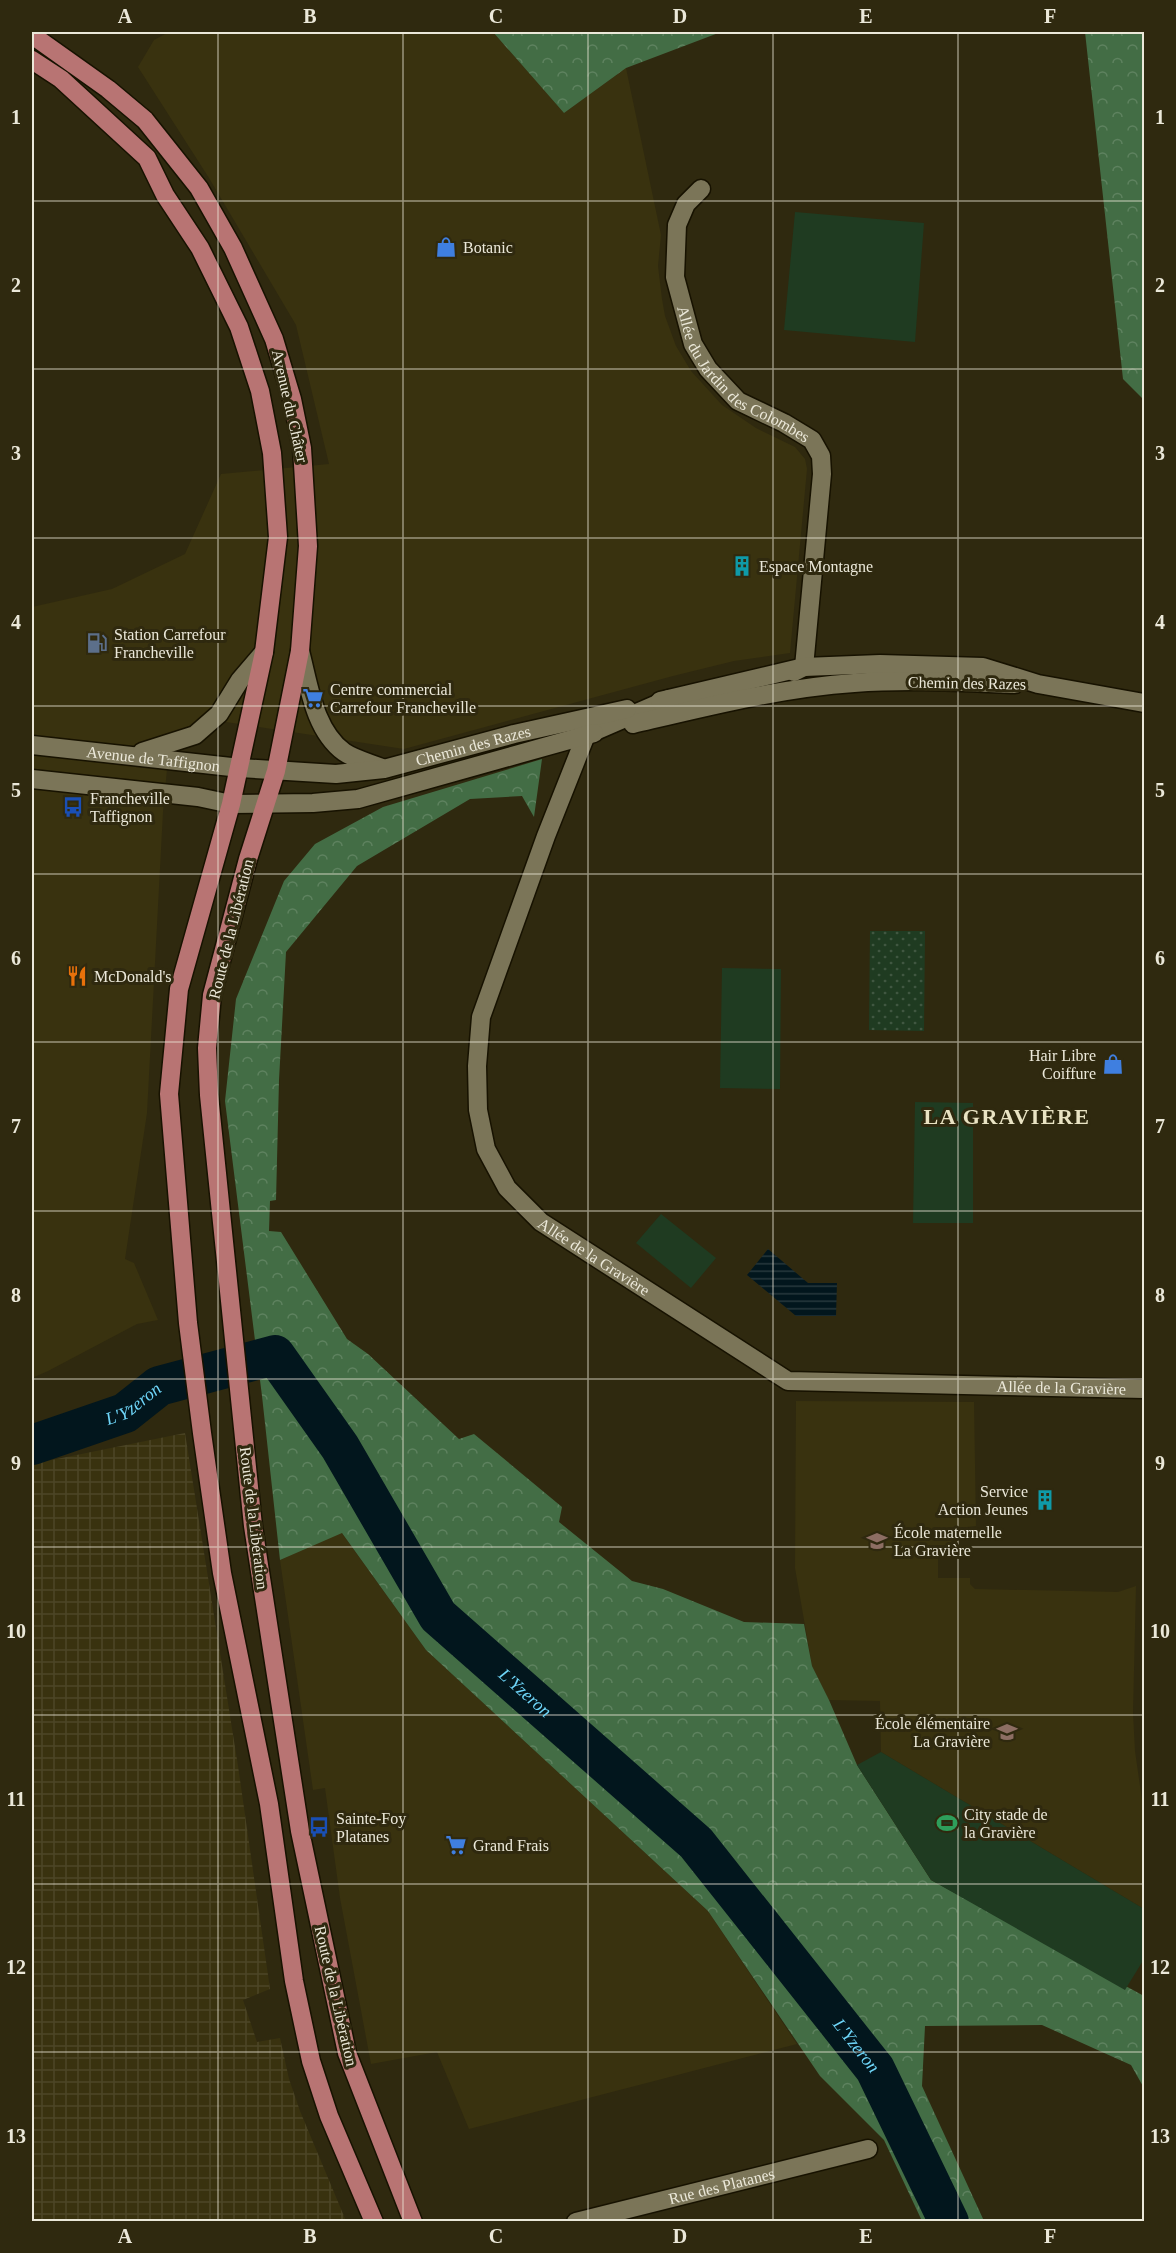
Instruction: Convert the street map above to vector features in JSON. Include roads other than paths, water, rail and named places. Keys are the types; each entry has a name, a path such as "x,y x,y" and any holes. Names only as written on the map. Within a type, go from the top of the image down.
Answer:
{"main road":[{"name":"Avenue du Châter","path":"32,35 108,89 145,120 164,142 199,189 233,248 274,339 292,399 302,448 308,546 300,651 276,771 267,803"},
{"name":"Avenue du Châter","path":"32,60 61,79 147,158 165,195 200,248 239,327 260,391 272,453 278,537 264,652 231,804"},
{"path":"147,158 164,142"},
{"name":"Route de la Libération","path":"267,803 248,859 212,995 207,1048 209,1095 231,1323 253,1526 300,1832 347,2054 413,2222"},
{"name":"Route de la Libération","path":"231,804 179,989 169,1094 188,1323 222,1573 268,1804 302,2022 311,2061 329,2116 374,2222"}],"street":[{"name":"Allée du Jardin des Colombes","path":"701,189 686,204 677,225 675,278 693,344 708,369 738,401 784,423 812,440 821,456 822,474 804,667"},
{"path":"300,651 318,718 331,740 345,753 384,769"},
{"path":"134,755 195,735 219,714 240,680 264,652"},
{"name":"Chemin des Razes","path":"276,771 336,774 384,769 514,734 804,667 880,664 983,667 1038,684 1144,703"},
{"name":"Chemin des Razes","path":"718,704 804,667"},
{"name":"Chemin des Razes","path":"267,803 358,799 585,735 718,704 853,683 926,680 1038,684"},
{"name":"Chemin des Razes","path":"585,735 669,699"},
{"name":"Allée de la Gravière","path":"585,735 481,1017 477,1066 478,1110 486,1149 507,1188 541,1222 788,1381 1144,1389"},
{"name":"Avenue de Taffignon","path":"32,745 276,771"},
{"name":"Avenue de Taffignon","path":"32,779 198,797 231,804 267,803"},
{"name":"Rue des Platanes","path":"576,2222 868,2149"}],"water":[{"path":"768,1249 808,1283 837,1283 836,1316 796,1316 747,1275"}],"waterway":[{"name":"L'Yzeron","path":"32,1445 125,1413 159,1386 275,1355 340,1447 438,1616 696,1843 875,2069 949,2222"}],"place":[{"name":"Botanic","path":"446,247"},
{"name":"Espace Montagne","path":"742,566"},
{"name":"Station Carrefour Francheville","path":"97,643"},
{"name":"Centre commercial Carrefour Francheville","path":"313,698"},
{"name":"Francheville Taffignon","path":"73,807"},
{"name":"McDonald's","path":"77,976"},
{"name":"Hair Libre Coiffure","path":"1113,1064"},
{"name":"Service Action Jeunes","path":"1045,1500"},
{"name":"École maternelle La Gravière","path":"877,1541"},
{"name":"École élémentaire La Gravière","path":"1007,1732"},
{"name":"City stade de la Gravière","path":"947,1823"},
{"name":"Sainte-Foy Platanes","path":"319,1827"},
{"name":"Grand Frais","path":"456,1845"}],"district":[{"name":"LA GRAVIÈRE","path":"1007,1116"}]}
